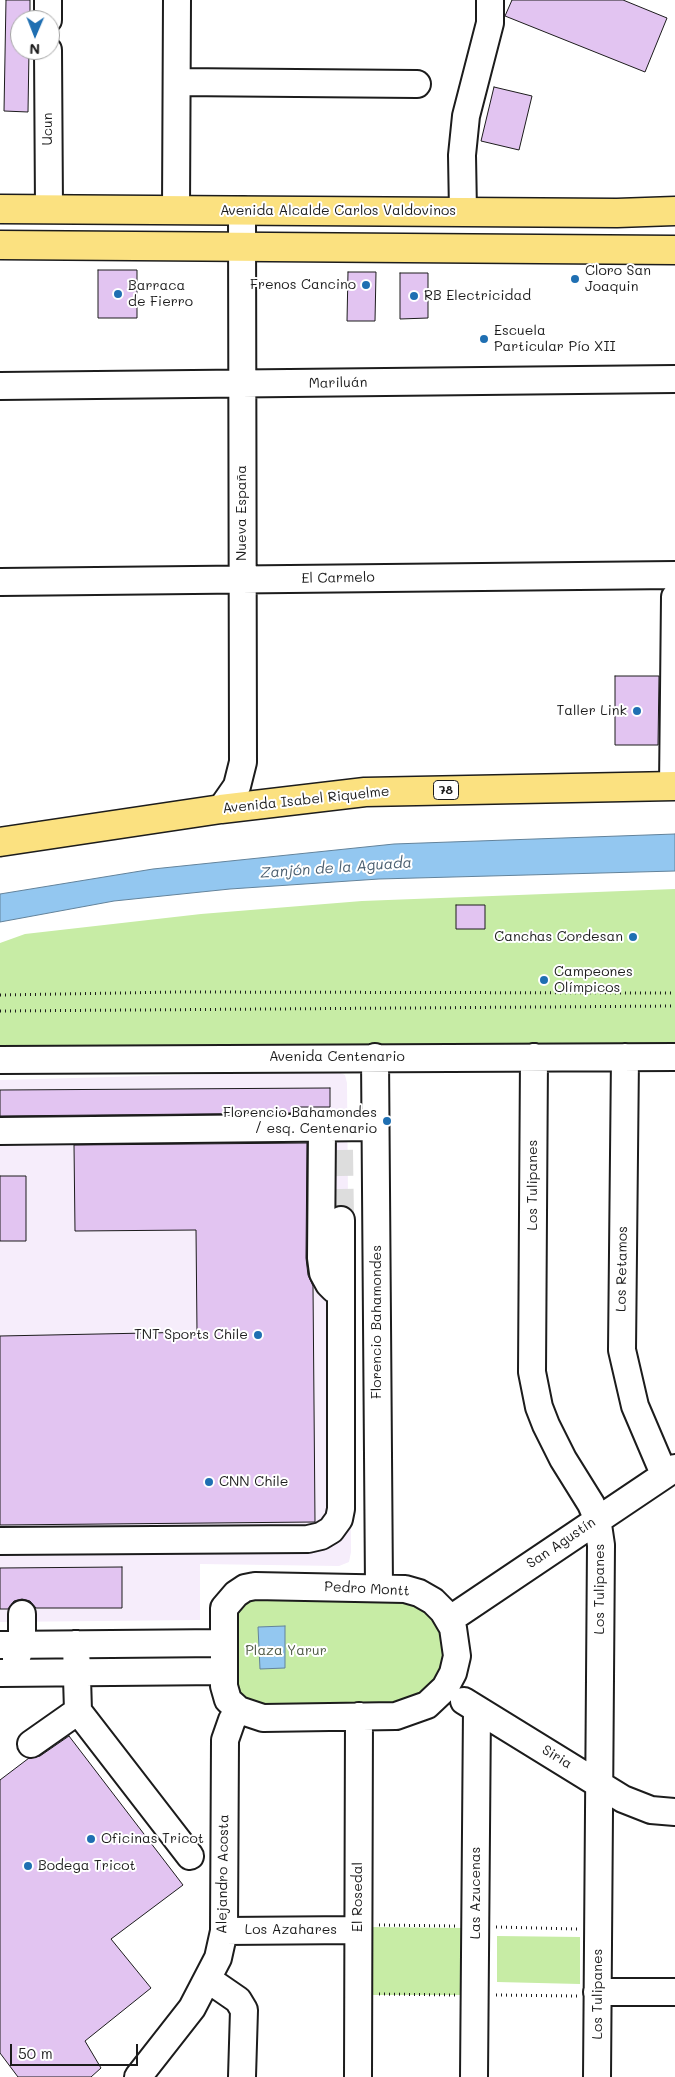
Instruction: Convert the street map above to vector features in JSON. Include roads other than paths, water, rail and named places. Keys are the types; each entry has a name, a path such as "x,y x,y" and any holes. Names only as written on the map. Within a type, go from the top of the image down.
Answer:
{"main road":[{"name":"Avenida Alcalde Carlos Valdovinos","path":"0,209 617,213 675,211"},
{"path":"78,209 86,214 91,225 80,246"},
{"path":"116,209 106,219 105,226 105,233 116,246"},
{"path":"156,246 166,227 165,221 174,210 181,221 180,227 190,246"},
{"path":"463,212 463,248"},
{"path":"615,250 617,213"},
{"path":"0,245 675,250"},
{"name":"Avenida Isabel Riquelme","path":"0,842 220,809 365,792 674,786"}],"street":[{"path":"174,210 177,0"},
{"path":"463,212 462,155 466,116 490,23 490,0"},
{"name":"Ucun","path":"48,60 48,209"},
{"path":"177,82 417,84"},
{"name":"Nueva España","path":"220,809 237,786 243,762 242,210"},
{"name":"Mariluán","path":"0,386 675,379"},
{"name":"El Carmelo","path":"0,582 675,575"},
{"path":"674,786 675,597"},
{"name":"Avenida Centenario","path":"0,1060 675,1056"},
{"name":"Florencio Bahamondes","path":"375,1057 378,1588"},
{"name":"Los Tulipanes","path":"534,1057 534,1380 540,1407 550,1434 589,1499 597,1518 601,1545 597,2077"},
{"name":"Los Retamos","path":"625,1057 622,1350 626,1374 635,1406 670,1471"},
{"path":"0,1131 375,1127"},
{"path":"322,1128 321,1258 323,1273 329,1284 334,1289 341,1288"},
{"path":"0,1541 308,1539 321,1536 331,1530 339,1519 341,1509 341,1220"},
{"name":"San Agustín","path":"449,1620 597,1518 670,1471"},
{"name":"Pedro Montt","path":"255,1586 405,1588 433,1601 449,1620 456,1638 457,1656 453,1673 444,1688 427,1705 414,1711 396,1716 263,1718 239,1710 232,1705 225,1694 224,1608 230,1598 245,1588 255,1586"},
{"path":"1,1673 14,1663 11,1645 22,1614"},
{"path":"11,1645 223,1643"},
{"path":"76,1644 78,1711 190,1856"},
{"path":"1,1673 224,1671"},
{"name":"Siria","path":"444,1688 599,1782 623,1799 641,1808 675,1812"},
{"name":"Las Azucenas","path":"474,2077 477,1709"},
{"name":"Alejandro Acosta","path":"138,2077 192,2008 209,1980 218,1958 224,1931 225,1740 232,1720 239,1710"},
{"path":"32,1744 78,1711"},
{"name":"El Rosedal","path":"358,2077 359,1716"},
{"name":"Los Azahares","path":"224,1931 358,1930"},
{"path":"209,1980 238,2000 244,2010 242,2077"},
{"path":"598,1992 675,1992"}],"water":[{"name":"Zanjón de la Aguada","path":"675,834 675,871 379,879 230,889 114,901 0,922 0,894 153,869 394,844"},
{"path":"285,1626 285,1668 260,1669 258,1627"}],"tunnel":[{"path":"340,1150 341,1220"}],"place":[{"name":"Cloro San Joaquin","path":"575,279"},
{"name":"Frenos Cancino","path":"366,285"},
{"name":"Barraca de Fierro","path":"118,294"},
{"name":"RB Electricidad","path":"414,296"},
{"name":"Escuela Particular Pío XII","path":"484,339"},
{"name":"Taller Link","path":"637,711"},
{"name":"Canchas Cordesan","path":"633,937"},
{"name":"Campeones Olímpicos","path":"544,980"},
{"name":"Florencio Bahamondes / esq. Centenario","path":"387,1121"},
{"name":"TNT Sports Chile","path":"258,1335"},
{"name":"CNN Chile","path":"209,1482"},
{"name":"Oficinas Tricot","path":"91,1839"},
{"name":"Bodega Tricot","path":"28,1866"}],"park label":[{"name":"Plaza Yarur","path":"286,1651"}]}
